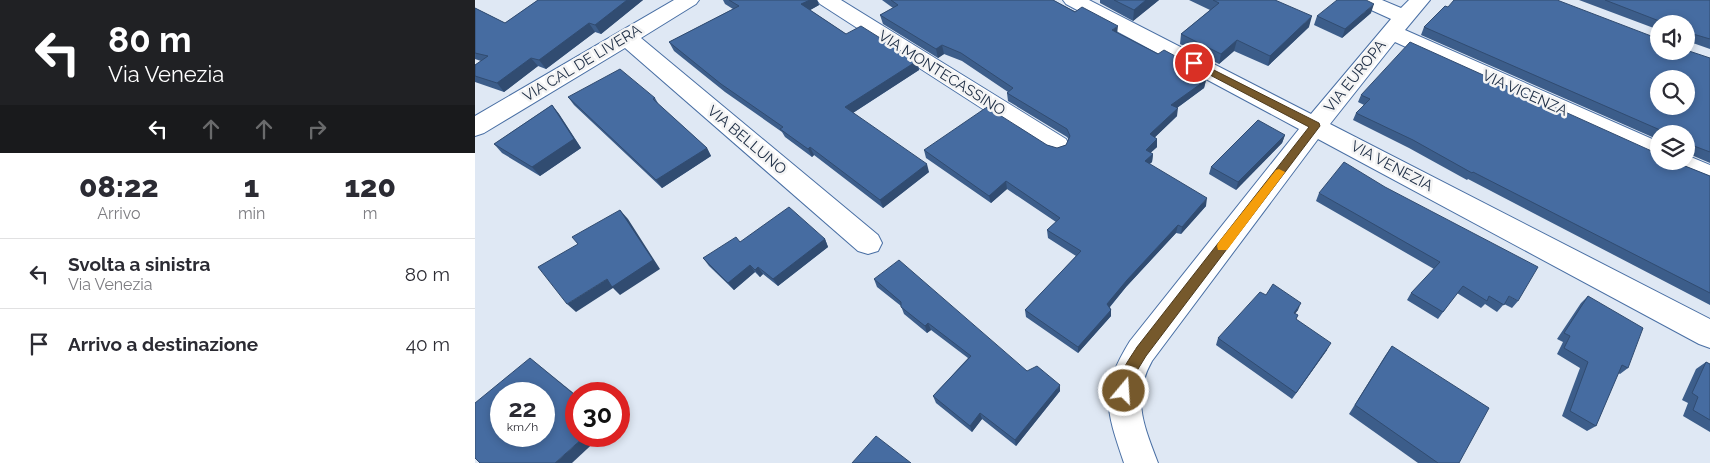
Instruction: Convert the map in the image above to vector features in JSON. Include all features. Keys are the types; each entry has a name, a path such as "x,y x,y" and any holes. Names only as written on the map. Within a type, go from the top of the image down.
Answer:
{"street":[{"name":"VIA CAL DE LIVERA","path":"475,127 689,0"},
{"name":"VIA MONTECASSINO","path":"827,0 1057,145"},
{"name":"VIA VENEZIA","path":"1073,0 1710,334"},
{"path":"1365,0 1405,16"},
{"name":"VIA EUROPA","path":"1141,463 1125,418 1124,391 1129,372 1141,352 1315,126 1405,16"},
{"name":"VIA VICENZA","path":"1405,16 1650,148"},
{"name":"VIA BELLUNO","path":"626,37 868,243"},
{"path":"1695,169 1710,176"}],"building":[{"path":"538,0 627,0 595,25 589,23 539,60 531,58 497,83 475,76 475,65 488,56 475,53 475,8 505,23"},
{"path":"729,0 810,0 801,4 846,34 861,26 917,61 845,107 927,164 880,200 810,147 808,149 780,129 783,127 721,84 669,42 739,6"},
{"path":"891,0 1053,0 1075,12 1082,7 1118,26 1112,30 1158,54 1164,50 1203,71 1198,76 1206,80 1171,105 1178,108 1150,134 1157,139 1146,150 1153,154 1145,161 1207,198 1182,227 1178,225 1127,280 1107,304 1111,310 1078,347 1025,310 1081,251 1047,230 1060,218 1006,181 989,196 924,150 987,107 1047,145 1057,148 1066,145 1070,136 1067,129 1007,93 1013,88 961,53 942,45 936,49 880,15 898,5"},
{"path":"1114,0 1146,0 1134,10"},
{"path":"1213,0 1275,0 1312,16 1270,56 1237,40 1221,54 1181,34 1219,3"},
{"path":"1337,0 1366,0 1374,4 1345,29 1317,16"},
{"path":"1454,0 1557,0 1650,36 1650,60 1695,60 1695,53 1710,58 1710,152 1695,146 1695,125 1650,126 1424,27 1445,6 1448,7"},
{"path":"1605,0 1710,0 1710,39 1695,35 1695,15 1650,15 1650,17"},
{"path":"1410,42 1650,150 1650,170 1695,170 1710,176 1710,293 1472,173 1413,140 1356,113 1370,99 1361,95"},
{"path":"620,69 655,98 653,99 707,148 656,180 568,97"},
{"path":"552,105 574,139 532,167 494,144"},
{"path":"1258,120 1285,135 1238,182 1211,167"},
{"path":"1344,162 1385,187 1538,267 1518,301 1509,296 1504,305 1489,296 1487,301 1463,286 1443,312 1411,293 1440,262 1319,193"},
{"path":"789,207 825,239 773,279 758,267 755,270 750,265 728,283 703,258 736,237 740,242"},
{"path":"620,210 653,260 612,287 607,279 567,304 538,267 578,244 572,237"},
{"path":"899,260 1027,371 1037,366 1060,385 1015,440 980,413 970,426 933,396 971,356 928,323 925,326 901,307 901,302 874,279"},
{"path":"1273,284 1301,303 1294,313 1298,315 1296,319 1331,343 1296,393 1218,338 1260,292 1266,295"},
{"path":"1588,296 1643,328 1628,368 1622,365 1596,426 1570,411 1588,362 1564,348 1570,336 1564,333"},
{"path":"1392,346 1489,408 1459,463 1438,463 1355,405"},
{"path":"530,358 565,387 565,447 573,447 555,463 480,463 475,458 475,403 490,391 490,447 555,447 555,382 501,382"},
{"path":"1706,362 1710,364 1710,420 1693,410 1698,397 1692,393"},
{"path":"876,436 911,463 852,463"}],"slow traffic":[{"path":"1222,246 1279,172"}],"route":[{"path":"1124,391 1129,372 1141,352 1315,126 1194,63"}]}
